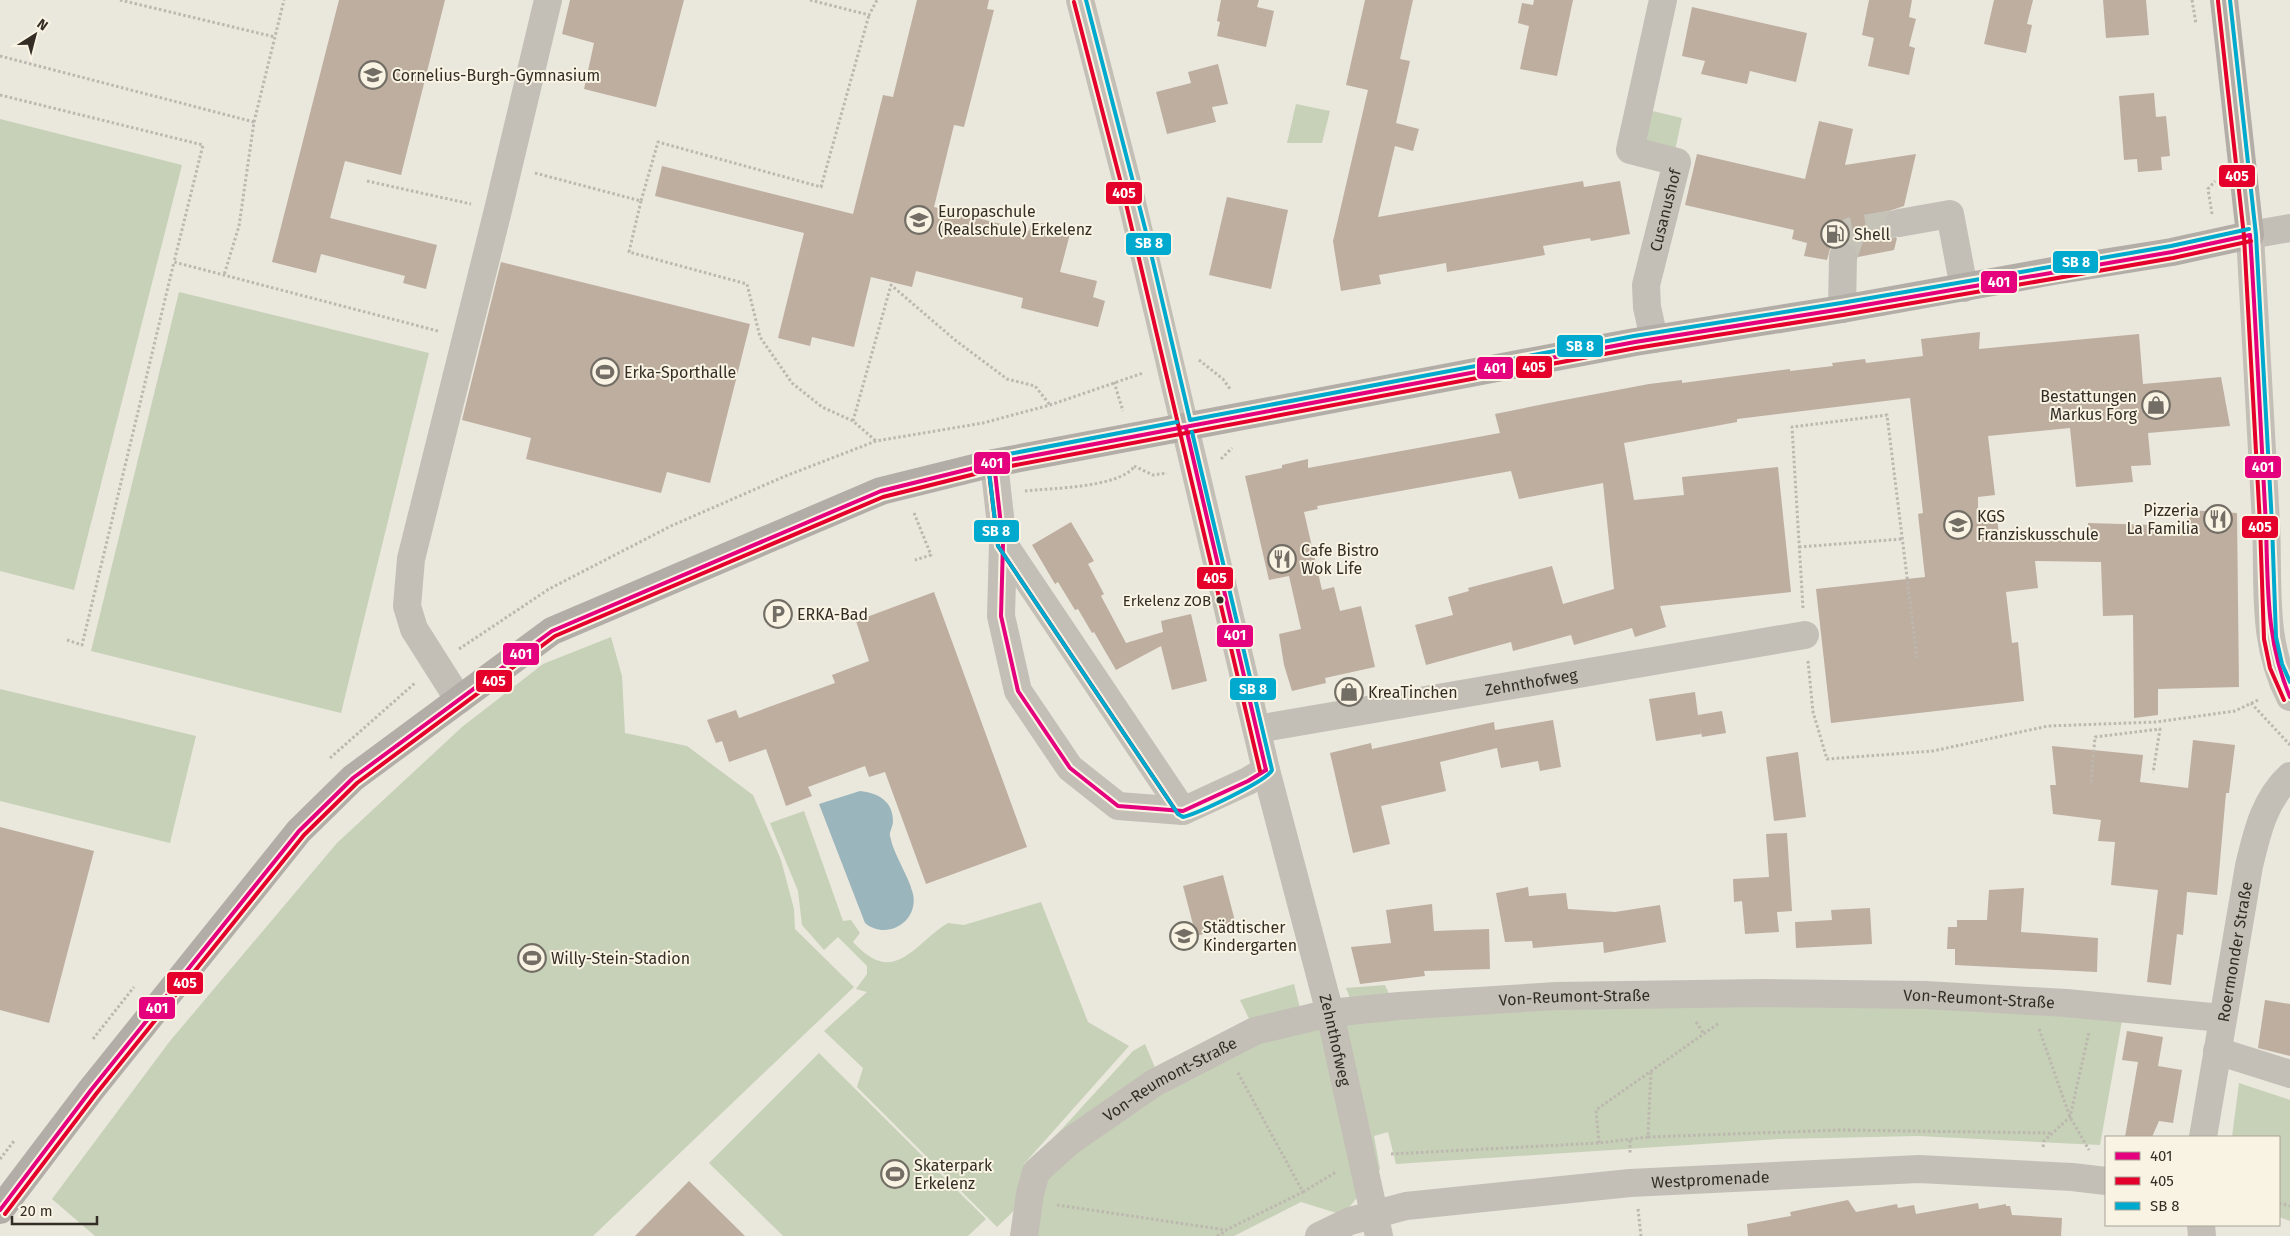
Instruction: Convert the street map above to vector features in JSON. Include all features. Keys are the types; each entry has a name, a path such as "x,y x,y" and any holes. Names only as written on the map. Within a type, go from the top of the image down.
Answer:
{"main road":[{"path":"0,1210 91,1090 299,831 353,778 552,631 881,491 994,462 1186,428 1654,339 1842,309 2053,271 2172,252 2250,235 2224,0"}],"street":[{"path":"459,700 414,629 407,606 411,559 548,0"},
{"name":"Zehnthofweg","path":"1080,0 1129,190 1266,770 1330,1013 1377,1226"},
{"name":"Cusanushof","path":"1654,339 1647,307 1646,285 1677,162 1630,150 1663,0"},
{"path":"1899,223 1950,214 1964,288"},
{"path":"2288,692 2276,666 2270,638 2266,524 2250,235 2290,228"},
{"path":"1842,309 1843,257"},
{"path":"994,462 1004,543 1001,616 1018,691 1070,768 1118,806 1183,811 1248,781 1266,770"},
{"path":"1004,543 1183,811"},
{"name":"Zehnthofweg","path":"1257,730 1805,635"},
{"name":"Roermonder Straße","path":"2203,1136 2249,866 2259,828 2268,805 2278,788 2290,776"},
{"name":"Von-Reumont-Straße","path":"1024,1236 1029,1201 1036,1172 1069,1142 1154,1083 1255,1031 1330,1013 1399,1006 1557,996 1763,993 1925,995 2095,1005 2222,1018"},
{"path":"2217,1051 2290,1074"},
{"name":"Westpromenade","path":"1319,1236 1350,1221 1377,1226 1406,1206 1430,1202 1630,1183 1919,1169 2043,1175 2105,1181"}],"path":[{"path":"120,0 275,37"},
{"path":"224,275 239,226 254,122 284,0"},
{"path":"810,0 869,15"},
{"path":"876,441 853,421 822,408 792,383 760,337 747,284 629,252 658,142 821,187 869,15 877,0"},
{"path":"0,56 254,122"},
{"path":"0,95 203,145 82,645 67,640"},
{"path":"508,166 642,201"},
{"path":"367,181 498,210"},
{"path":"174,262 466,338"},
{"path":"853,421 891,285 955,340 1007,379 1035,386 1050,406"},
{"path":"1917,658 1887,415 1792,427 1805,635 1813,712 1827,759 1933,751 2048,726 2156,722 2235,711 2252,703 2288,692"},
{"path":"998,494 1103,482 1128,474 1134,467"},
{"path":"910,505 931,554 915,560"},
{"path":"1800,547 1902,539"},
{"path":"2252,703 2290,745"},
{"path":"2091,782 2096,737 2160,729 2153,773"},
{"path":"2030,1001 2070,1117 2105,1179"},
{"path":"2043,1175 2044,1141 2070,1117 2095,1005"},
{"path":"1599,1143 1596,1110 1726,1018"},
{"path":"1224,1047 1303,1192"},
{"path":"1648,1137 1651,1071"},
{"path":"1217,1236 1303,1192 1362,1156 1599,1143 1648,1137 1841,1130 2052,1134"},
{"path":"1029,1201 1226,1230"}],"green space":[{"path":"1296,104 1330,111 1322,143 1287,143"},
{"path":"1644,109 1682,118 1674,155 1635,147"},
{"path":"0,119 182,165 74,590 0,571"},
{"path":"179,292 429,353 341,713 91,651"},
{"name":"Willy-Stein-Stadion","path":"611,637 622,676 625,733 687,746 753,795 781,860 794,909 795,929 854,987 593,1236 95,1236 52,1199 170,1041 337,843 462,727 543,664"},
{"path":"0,689 196,736 170,843 0,801"},
{"path":"804,811 843,921 851,920 860,933 853,942 868,955 881,961 892,962 903,958 948,923 964,925 1041,902 1088,1022 1129,1046 1024,1164 1028,1197 997,1227 857,1087 863,1068 824,1031 867,992 856,989 867,974 867,966 838,937 824,950 802,925 798,891 770,823"},
{"path":"1294,984 1302,1016 1354,1008 1346,988 1385,985 1400,1019 1687,1000 2123,1015 2100,1145 1918,1136 1779,1139 1396,1164 1388,1132 1374,1136 1380,1169 1343,1215 1301,1202 1234,1236 1028,1236 1030,1164 1133,1051 1145,1044 1156,1070 1252,1025 1240,1000"},
{"path":"819,1053 986,1219 968,1236 783,1236 709,1163"},
{"path":"2239,1083 2290,1100 2290,1221 2280,1217 2280,1136 2232,1136"}],"water":[{"path":"860,791 878,796 890,808 893,821 890,834 892,843 913,894 914,904 911,913 899,926 891,929 873,928 865,923 819,804"}],"building":[{"name":"Cornelius-Burgh-Gymnasium","path":"339,0 445,0 401,175 345,161 330,218 437,245 426,289 403,283 405,276 321,254 316,273 272,262"},
{"path":"570,0 684,0 656,107 584,89 594,43 562,34"},
{"path":"917,0 989,0 987,9 994,10 964,127 954,125 934,207 1029,231 1032,221 1071,230 1060,272 1097,281 1093,297 1105,301 1098,327 1021,308 1023,298 916,271 912,287 871,277 854,347 812,337 810,346 778,338 804,233 655,196 662,166 853,214 883,95 893,97"},
{"path":"1221,0 1259,0 1257,7 1274,11 1266,47 1217,36 1220,22 1217,21"},
{"path":"1365,0 1413,0 1400,59 1410,61 1396,123 1419,129 1413,151 1395,146 1378,217 1583,181 1584,187 1620,181 1630,234 1591,241 1590,238 1543,246 1545,255 1447,272 1446,263 1379,275 1381,284 1341,291 1333,241 1368,90 1346,85"},
{"path":"1534,0 1573,0 1557,76 1520,69 1529,26 1518,23 1522,3 1533,5"},
{"path":"1869,0 1912,0 1909,17 1916,19 1909,46 1915,48 1909,75 1868,66 1874,38 1862,35"},
{"path":"1994,0 2033,0 2027,24 2032,25 2026,53 1984,44"},
{"path":"2103,0 2146,0 2149,35 2106,38"},
{"path":"1692,7 1807,33 1796,82 1750,71 1747,84 1701,74 1705,61 1682,56"},
{"path":"1218,64 1228,104 1212,107 1216,122 1167,134 1156,92 1191,83 1188,72"},
{"path":"2154,93 2156,117 2166,116 2170,156 2161,157 2162,170 2138,172 2137,159 2124,160 2119,96"},
{"path":"1819,121 1853,129 1845,165 1916,154 1904,206 1889,211 1884,218 1887,233 1897,238 1894,250 1858,257 1857,250 1851,244 1843,241 1836,243 1830,249 1827,260 1804,256 1807,243 1792,239 1794,230 1685,205 1697,154 1805,179"},
{"path":"1227,197 1288,210 1271,289 1209,275"},
{"name":"Erka-Sporthalle","path":"501,262 750,324 710,483 667,472 661,493 526,459 531,438 462,420"},
{"path":"1980,332 1979,349 2139,334 2143,384 2221,377 2230,426 2148,433 2151,465 2131,466 2133,482 2076,487 2070,428 1988,436 1995,495 1978,497 1978,517 1997,518 1999,536 2088,537 2088,523 2187,526 2188,510 2237,513 2239,687 2158,689 2158,715 2134,718 2133,615 2103,616 2101,562 2035,561 2038,588 2006,592 2012,643 2018,642 2024,701 1831,723 1816,589 1925,577 1918,514 1923,513 1910,398 1737,419 1737,422 1624,443 1634,500 1684,495 1682,477 1778,467 1791,592 1660,606 1666,627 1635,637 1632,628 1574,645 1571,635 1513,651 1511,642 1426,665 1415,625 1453,615 1448,597 1469,591 1468,588 1552,566 1563,604 1614,589 1603,483 1519,499 1511,471 1317,506 1318,509 1304,512 1322,590 1334,587 1340,611 1361,606 1375,667 1325,678 1326,683 1292,691 1284,665 1279,634 1301,629 1289,576 1269,580 1245,476 1282,468 1282,465 1308,459 1308,468 1500,433 1495,414 1559,401 1649,384 1682,380 1682,383 1790,369 1790,371 1833,366 1832,363 1865,359 1866,363 1923,356 1921,339"},
{"path":"1071,522 1094,561 1088,564 1104,594 1101,596 1126,643 1163,632 1161,621 1191,614 1207,681 1172,690 1161,646 1116,670 1094,632 1092,633 1078,609 1075,610 1058,582 1055,584 1032,545"},
{"path":"934,592 1027,847 926,884 885,772 869,777 865,766 808,787 812,796 786,806 766,749 729,762 722,741 716,743 707,720 736,710 739,718 835,683 832,675 869,661 856,621"},
{"path":"1695,692 1698,715 1722,711 1726,733 1702,737 1700,728 1701,734 1656,741 1649,699"},
{"path":"1553,720 1561,767 1540,771 1538,761 1501,768 1497,748 1440,762 1446,791 1381,806 1390,844 1353,853 1330,753 1371,743 1372,749 1494,722 1495,730"},
{"path":"2193,740 2235,745 2229,793 2226,793 2217,895 2187,892 2183,935 2177,934 2171,985 2147,982 2158,890 2111,885 2115,842 2098,841 2101,820 2053,814 2050,785 2056,785 2052,746 2143,755 2140,782 2188,788"},
{"path":"1798,752 1806,817 1774,821 1766,757"},
{"path":"0,827 94,851 49,1023 0,1010"},
{"path":"1787,833 1792,911 1777,912 1779,932 1745,934 1742,901 1734,902 1733,879 1769,877 1766,834"},
{"path":"1223,875 1236,925 1196,936 1183,886"},
{"path":"1528,887 1529,896 1566,893 1568,909 1615,912 1660,905 1666,942 1604,953 1603,942 1533,948 1532,941 1505,942 1496,893"},
{"path":"2024,888 2021,932 2098,938 2097,972 1955,965 1955,949 1947,949 1948,927 1957,927 1957,920 1987,920 1989,890"},
{"path":"1432,904 1434,931 1489,929 1490,969 1424,971 1425,976 1360,984 1351,947 1391,943 1386,910"},
{"path":"1870,908 1872,944 1796,948 1795,922 1832,920 1831,910"},
{"path":"2265,1000 2290,1004 2290,1056 2258,1048"},
{"path":"2127,1031 2163,1037 2158,1066 2182,1070 2173,1123 2159,1121 2152,1136 2125,1136 2138,1062 2122,1060"},
{"path":"689,1181 745,1236 635,1236"},
{"path":"1848,1200 1856,1212 1897,1204 1898,1208 1914,1205 1916,1214 1978,1203 1979,1209 2006,1204 2006,1206 2010,1206 2012,1215 2062,1218 2061,1236 1748,1236 1747,1224 1791,1216 1790,1212"}],"tunnel":[{"path":"1843,257 1852,231 1899,223"}],"transit line":[{"path":"1086,0 1146,232 1190,420 1634,336 1841,303 2171,246 2249,229"},
{"path":"2230,0 2256,235 2272,524 2276,637 2282,664 2290,682"},
{"name":"405","path":"2218,1 2244,236 2260,524 2264,639 2270,668 2284,700"},
{"name":"405","path":"1074,2 1123,191 1260,771"},
{"name":"401","path":"2250,235 2269,604 2275,650 2290,697"},
{"name":"401","path":"0,1210 91,1090 299,831 353,778 552,631 881,491 994,463 1635,342 1842,309 2172,252 2250,235"},
{"name":"405","path":"5,1214 96,1094 304,835 357,783 555,636 883,497 995,469 1636,348 1843,315 2173,258 2251,241"},
{"path":"1177,422 993,457 988,463 998,546 1178,814 1183,817 1216,804 1246,789 1268,775 1272,770 1192,432"},
{"name":"401","path":"1186,428 1266,770"},
{"name":"401","path":"994,463 1003,543 1001,616 1018,691 1070,768 1118,806 1183,811 1248,781 1266,770"},
{"name":"405","path":"988,464 998,546 1178,814"}],"place":[{"name":"Cornelius-Burgh-Gymnasium","path":"373,75"},
{"name":"Europaschule (Realschule) Erkelenz","path":"919,220"},
{"name":"Shell","path":"1835,234"},
{"name":"Erka-Sporthalle","path":"605,372"},
{"name":"Bestattungen Markus Forg","path":"2156,405"},
{"name":"Pizzeria La Familia","path":"2218,519"},
{"name":"KGS Franziskusschule","path":"1958,525"},
{"name":"Cafe Bistro Wok Life","path":"1282,559"},
{"name":"Erkelenz ZOB","path":"1220,600"},
{"name":"ERKA-Bad","path":"778,614"},
{"name":"KreaTinchen","path":"1349,692"},
{"name":"Städtischer Kindergarten","path":"1184,936"},
{"name":"Willy-Stein-Stadion","path":"532,958"},
{"name":"Skaterpark Erkelenz","path":"895,1174"}]}
